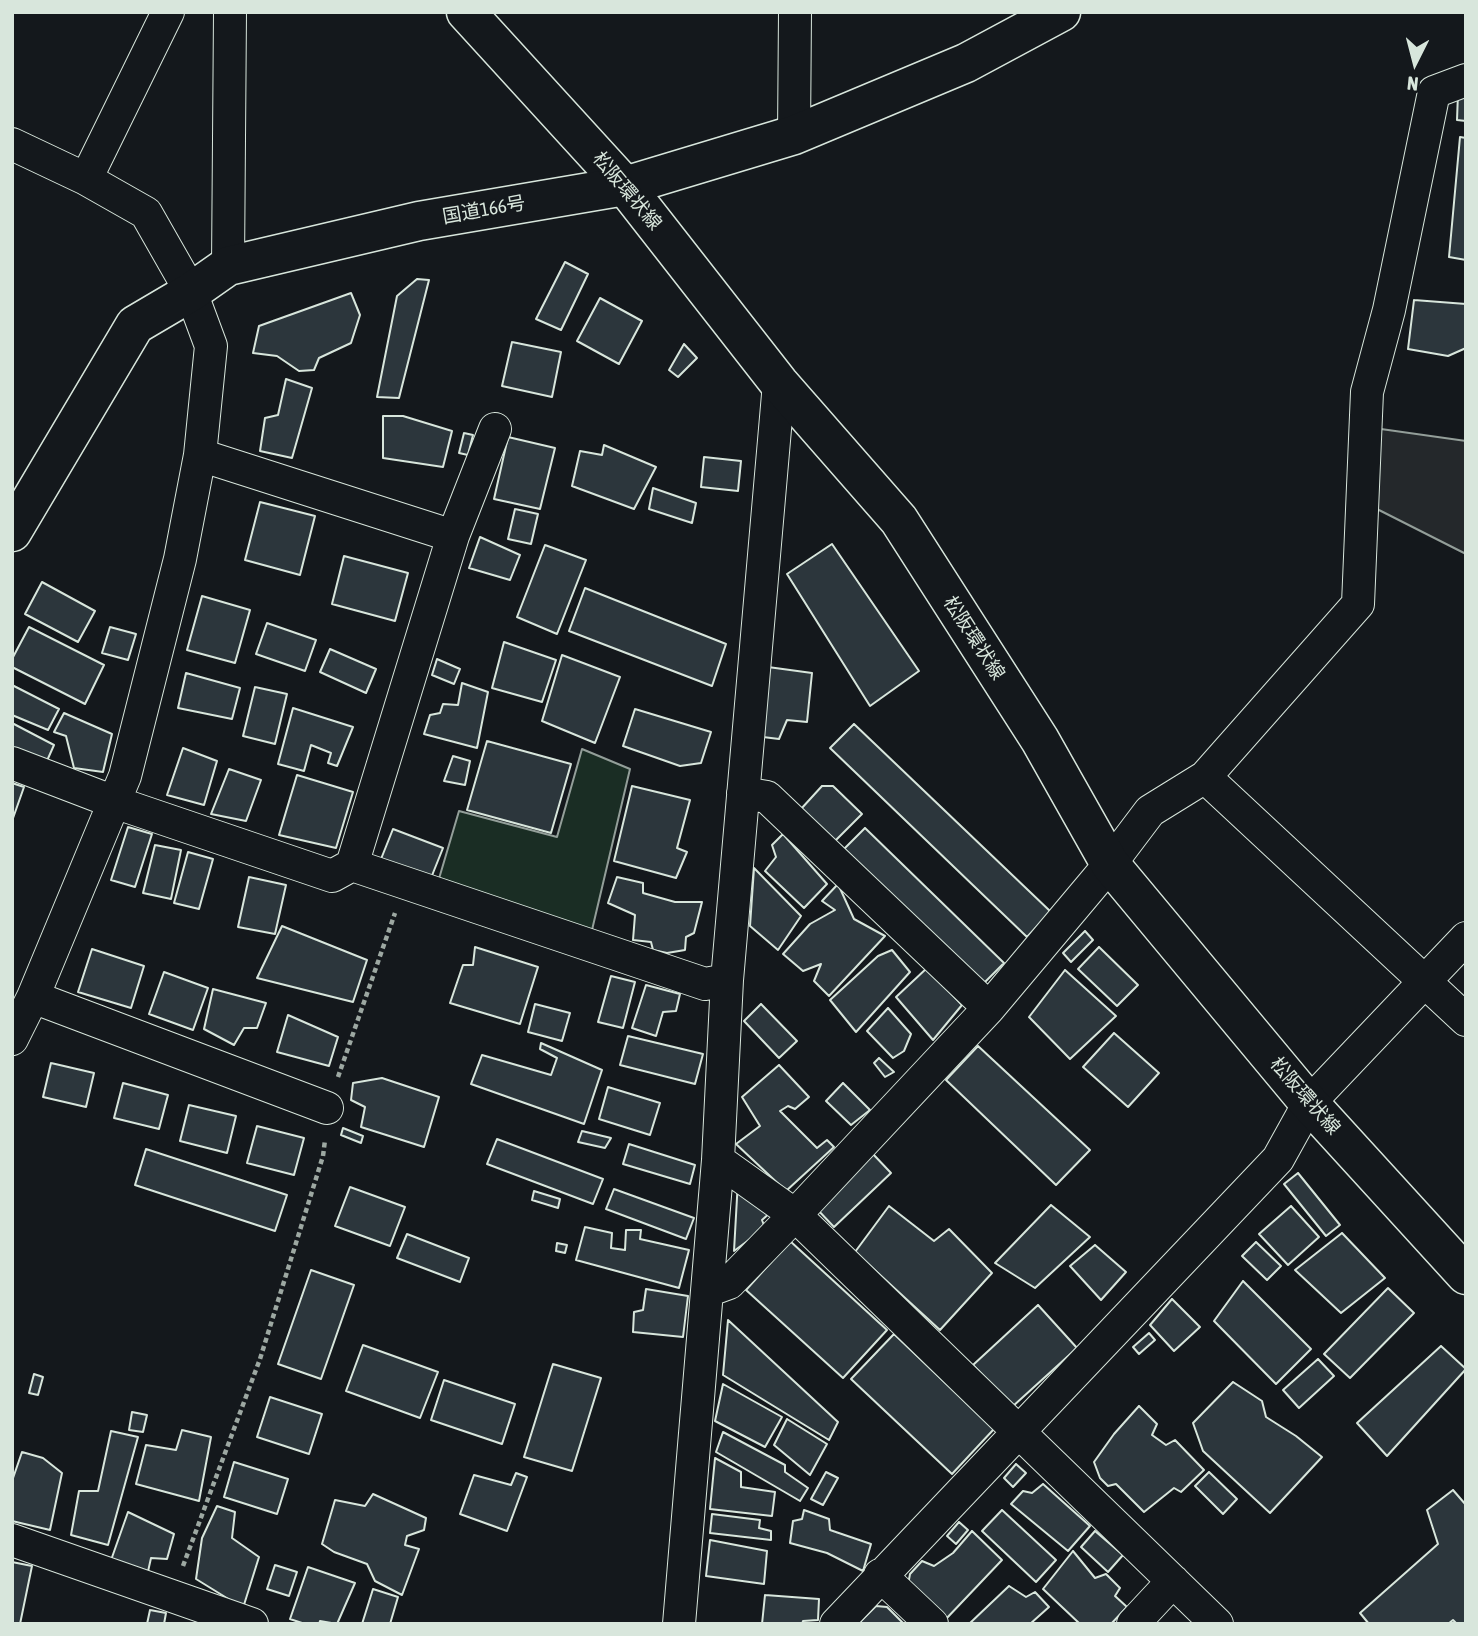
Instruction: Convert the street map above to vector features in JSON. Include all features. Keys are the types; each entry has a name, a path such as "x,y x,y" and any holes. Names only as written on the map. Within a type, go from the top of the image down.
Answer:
{"main road":[{"name":"松阪環状線","path":"466,12 625,186 779,383 899,520 1040,740 1110,864 1309,1103 1466,1275"},
{"name":"国道166号","path":"14,524 135,325 191,292 228,266 419,221 625,186 794,135 966,63 1061,12"}],"street":[{"path":"86,179 168,12"},
{"path":"228,266 230,12"},
{"path":"794,135 795,12"},
{"path":"707,1291 729,1283 794,1215 989,1008 1110,864 1150,811 1205,777 1358,604 1367,392 1389,310 1434,92 1466,80"},
{"path":"12,144 86,179 146,213 191,292 211,346 200,456 180,559 125,776 33,998 12,1039"},
{"path":"678,1624 718,1160 727,980 779,383"},
{"path":"12,764 114,802 332,876 352,865 453,536 495,429"},
{"path":"200,456 453,536"},
{"path":"1205,777 1466,1020"},
{"path":"743,793 767,797 989,1008"},
{"path":"352,865 705,984 727,980"},
{"path":"836,1624 1278,1159 1309,1103 1466,938"},
{"path":"33,998 327,1108"},
{"path":"718,1160 794,1215 1217,1624"},
{"path":"12,1540 252,1624"},
{"path":"880,1575 932,1624"},
{"path":"1133,1624 1173,1581"}],"path":[{"path":"172,1596 260,1359 323,1156 327,1108 405,883"}],"green space":[{"path":"582,749 630,769 592,930 438,882 459,811 557,837"}],"shaded area":[{"path":"1381,429 1466,441 1466,554 1375,508"}],"building":[{"path":"1458,93 1466,94 1466,121 1457,120"},
{"path":"1460,137 1466,138 1466,260 1449,257"},
{"path":"565,262 588,274 561,330 536,319"},
{"path":"417,279 429,280 399,398 377,397 397,296"},
{"path":"351,293 360,315 351,343 319,358 314,370 299,371 277,356 253,353 259,326"},
{"path":"600,298 642,321 619,364 577,341"},
{"path":"1414,300 1466,304 1466,348 1448,356 1408,349"},
{"path":"512,342 561,352 552,397 502,386"},
{"path":"684,344 697,358 678,377 669,370"},
{"path":"286,379 312,388 292,458 260,451 265,418 278,415"},
{"path":"383,416 403,416 452,431 443,467 383,458"},
{"path":"464,433 473,435 468,455 459,453"},
{"path":"508,437 555,448 540,509 494,499"},
{"path":"604,445 656,467 634,509 572,486 580,451 602,455"},
{"path":"704,457 741,461 738,491 701,487"},
{"path":"653,488 696,503 692,523 649,509"},
{"path":"260,502 315,516 300,575 245,560"},
{"path":"515,509 538,514 531,544 508,539"},
{"path":"480,537 520,555 510,580 469,568"},
{"path":"832,544 919,671 870,706 787,574"},
{"path":"545,545 586,560 557,634 517,617"},
{"path":"344,556 408,573 395,621 332,604"},
{"path":"42,582 95,611 78,642 25,614"},
{"path":"585,588 726,644 712,686 569,631"},
{"path":"202,596 250,610 235,663 187,650"},
{"path":"267,623 316,640 305,671 256,654"},
{"path":"29,627 104,665 85,704 12,667 12,659"},
{"path":"110,627 136,634 128,660 102,653"},
{"path":"504,642 556,660 542,702 492,688"},
{"path":"330,649 376,669 366,693 320,672"},
{"path":"562,655 620,677 595,743 542,721"},
{"path":"437,659 460,669 454,684 432,675"},
{"path":"768,667 812,673 807,722 787,720 779,739 763,737"},
{"path":"186,673 240,688 232,719 178,708"},
{"path":"462,683 488,692 477,748 424,734 430,715 440,713 443,704 458,705"},
{"path":"12,685 59,709 48,730 12,715"},
{"path":"255,687 287,694 275,744 243,736"},
{"path":"293,708 353,727 337,766 328,763 331,753 311,745 304,771 278,764"},
{"path":"635,709 711,732 701,763 680,766 623,746"},
{"path":"64,713 112,734 103,772 74,768 66,736 54,732"},
{"path":"12,723 54,745 46,763 12,750"},
{"path":"854,724 1051,912 1027,937 830,748"},
{"path":"487,741 571,764 551,833 467,810"},
{"path":"183,748 217,761 204,805 167,795"},
{"path":"453,756 470,761 465,785 444,781"},
{"path":"229,769 261,780 246,821 211,814"},
{"path":"297,775 353,792 336,848 279,835"},
{"path":"12,783 24,787 12,821"},
{"path":"632,786 690,800 677,848 687,852 676,878 614,861"},
{"path":"822,786 833,786 862,814 834,842 801,809"},
{"path":"128,827 152,834 135,887 111,880"},
{"path":"865,828 1004,963 983,984 844,849"},
{"path":"393,829 443,848 431,878 381,859"},
{"path":"783,834 827,884 804,908 765,871 776,857 772,845"},
{"path":"155,845 181,850 171,899 143,893"},
{"path":"188,852 213,859 199,909 174,903"},
{"path":"754,868 801,916 778,950 750,926"},
{"path":"249,877 286,885 275,934 238,927"},
{"path":"617,877 643,883 643,893 675,902 702,902 694,933 686,937 685,950 667,953 653,950 651,942 633,940 635,915 608,903"},
{"path":"838,884 854,919 885,936 829,996 814,981 821,964 803,971 783,954 810,924 835,910 822,901"},
{"path":"282,926 367,960 353,1002 257,978"},
{"path":"1085,931 1093,940 1071,962 1063,953"},
{"path":"475,947 538,967 520,1024 450,1003 463,965 473,965"},
{"path":"1099,947 1138,985 1117,1006 1078,969"},
{"path":"92,949 144,966 131,1008 78,992"},
{"path":"892,950 910,972 856,1032 830,1000 878,956"},
{"path":"927,968 962,1005 933,1040 896,997"},
{"path":"1065,970 1116,1016 1070,1059 1029,1017"},
{"path":"164,972 208,988 193,1030 149,1014"},
{"path":"611,976 635,982 623,1028 598,1022"},
{"path":"646,985 680,994 676,1011 663,1012 656,1036 632,1028"},
{"path":"213,989 266,1003 257,1028 244,1028 234,1045 204,1029"},
{"path":"535,1004 570,1013 562,1041 528,1032"},
{"path":"761,1004 797,1041 779,1058 744,1021"},
{"path":"888,1008 911,1034 904,1051 893,1058 867,1031"},
{"path":"288,1015 338,1037 329,1066 277,1052"},
{"path":"1114,1033 1159,1073 1128,1107 1083,1067"},
{"path":"628,1036 703,1054 695,1084 620,1065"},
{"path":"541,1043 602,1070 584,1124 471,1084 482,1055 551,1075 557,1058 540,1049"},
{"path":"978,1046 1090,1150 1056,1185 946,1080"},
{"path":"879,1058 894,1072 885,1077 874,1063"},
{"path":"51,1063 94,1073 86,1107 43,1097"},
{"path":"779,1065 809,1097 795,1109 788,1106 780,1111 817,1148 827,1140 834,1147 786,1191 736,1144 760,1126 742,1097"},
{"path":"382,1078 439,1097 424,1147 361,1127 365,1107 351,1100 353,1083"},
{"path":"123,1083 168,1095 159,1129 114,1118"},
{"path":"843,1083 870,1110 851,1125 826,1101"},
{"path":"608,1087 660,1103 650,1135 599,1119"},
{"path":"189,1105 236,1116 227,1153 180,1141"},
{"path":"257,1126 304,1138 294,1175 247,1163"},
{"path":"343,1128 363,1136 361,1143 341,1135"},
{"path":"582,1131 611,1138 605,1148 578,1142"},
{"path":"497,1139 603,1179 593,1204 487,1164"},
{"path":"629,1144 695,1165 690,1184 623,1164"},
{"path":"146,1149 287,1195 275,1231 135,1185"},
{"path":"872,1153 891,1173 834,1227 815,1207"},
{"path":"1298,1173 1340,1225 1326,1236 1284,1184"},
{"path":"738,1180 772,1211 762,1220 765,1228 734,1251"},
{"path":"350,1187 405,1207 390,1246 335,1226"},
{"path":"614,1189 694,1218 686,1239 606,1209"},
{"path":"534,1191 560,1199 558,1208 532,1200"},
{"path":"1051,1205 1090,1237 1035,1288 995,1263"},
{"path":"889,1206 934,1241 949,1229 992,1273 940,1330 855,1252"},
{"path":"1291,1206 1319,1237 1288,1265 1259,1234"},
{"path":"585,1227 612,1233 611,1248 625,1250 626,1230 641,1230 640,1239 689,1250 679,1288 576,1260"},
{"path":"1342,1233 1385,1278 1341,1313 1295,1270"},
{"path":"407,1234 469,1258 460,1282 397,1258"},
{"path":"790,1241 887,1330 843,1378 746,1290"},
{"path":"1256,1242 1281,1266 1267,1280 1242,1256"},
{"path":"557,1243 567,1245 565,1253 556,1251"},
{"path":"1095,1245 1126,1272 1101,1300 1070,1266"},
{"path":"311,1270 354,1285 321,1379 278,1364"},
{"path":"1243,1281 1311,1349 1276,1384 1214,1321"},
{"path":"1388,1288 1414,1313 1350,1378 1324,1354"},
{"path":"646,1289 688,1296 683,1337 633,1332 634,1312 643,1310"},
{"path":"1172,1299 1200,1327 1174,1351 1150,1325"},
{"path":"1038,1305 1077,1348 1012,1407 973,1365"},
{"path":"728,1320 838,1422 829,1440 723,1375"},
{"path":"1149,1333 1155,1340 1139,1354 1133,1347"},
{"path":"894,1334 994,1429 952,1474 851,1379"},
{"path":"363,1345 438,1372 420,1418 346,1391"},
{"path":"1441,1346 1466,1369 1387,1456 1357,1423"},
{"path":"1318,1359 1334,1376 1299,1408 1283,1390"},
{"path":"553,1364 601,1378 572,1471 524,1457"},
{"path":"34,1374 43,1377 38,1395 29,1393"},
{"path":"444,1380 515,1404 502,1444 431,1420"},
{"path":"1233,1382 1262,1401 1266,1417 1322,1457 1270,1513 1203,1451 1193,1423"},
{"path":"723,1384 782,1417 765,1447 715,1421"},
{"path":"270,1397 322,1414 309,1454 257,1437"},
{"path":"1139,1406 1157,1424 1152,1435 1166,1445 1175,1440 1204,1470 1181,1492 1174,1488 1144,1512 1116,1484 1108,1486 1100,1478 1094,1462"},
{"path":"132,1412 147,1415 143,1432 129,1430"},
{"path":"787,1419 827,1444 810,1475 774,1445"},
{"path":"182,1430 211,1437 199,1501 136,1484 146,1445 176,1450"},
{"path":"111,1431 138,1437 108,1545 71,1535 79,1491 98,1491"},
{"path":"723,1432 785,1465 785,1472 808,1488 800,1501 716,1452"},
{"path":"22,1452 43,1458 62,1473 50,1530 12,1521 12,1481"},
{"path":"715,1458 741,1472 741,1487 775,1492 772,1516 710,1509"},
{"path":"234,1462 288,1479 277,1514 224,1497"},
{"path":"1016,1464 1026,1473 1013,1487 1004,1478"},
{"path":"826,1472 838,1478 823,1505 811,1499"},
{"path":"1209,1472 1237,1499 1223,1514 1195,1486"},
{"path":"516,1473 527,1477 507,1531 460,1514 474,1475 511,1485"},
{"path":"1043,1484 1090,1526 1068,1551 1011,1504 1023,1491 1032,1493"},
{"path":"1453,1490 1466,1505 1466,1624 1457,1624 1453,1620 1448,1624 1369,1624 1360,1613 1438,1544 1427,1510"},
{"path":"373,1494 426,1518 424,1530 407,1536 405,1545 419,1549 402,1595 375,1581 367,1564 334,1552 322,1544 335,1500 365,1506"},
{"path":"217,1506 235,1512 232,1538 259,1557 243,1608 196,1579 202,1538"},
{"path":"804,1510 829,1519 830,1530 871,1544 863,1571 827,1553 790,1543 793,1521 802,1519"},
{"path":"1002,1510 1056,1560 1036,1582 982,1531"},
{"path":"128,1512 174,1534 167,1559 151,1558 147,1576 110,1563"},
{"path":"712,1514 760,1520 759,1528 771,1531 771,1540 710,1533"},
{"path":"959,1522 968,1530 956,1544 947,1536"},
{"path":"972,1531 1002,1560 945,1620 908,1585 910,1574 922,1561 934,1566 953,1553"},
{"path":"1095,1531 1123,1555 1108,1572 1081,1547"},
{"path":"710,1540 767,1551 764,1584 706,1576"},
{"path":"1073,1551 1095,1578 1106,1574 1120,1588 1115,1596 1127,1607 1111,1624 1080,1624 1043,1589"},
{"path":"12,1562 32,1566 20,1624 12,1624"},
{"path":"275,1565 297,1572 289,1596 267,1589"},
{"path":"308,1567 355,1583 337,1624 320,1621 319,1624 305,1624 290,1619"},
{"path":"1009,1586 1026,1597 1035,1592 1049,1607 1030,1624 969,1624"},
{"path":"373,1589 398,1597 390,1624 362,1624"},
{"path":"765,1595 819,1599 818,1620 803,1621 802,1624 762,1624"},
{"path":"876,1606 887,1607 904,1624 858,1624"},
{"path":"150,1610 166,1613 164,1624 147,1624"}]}
